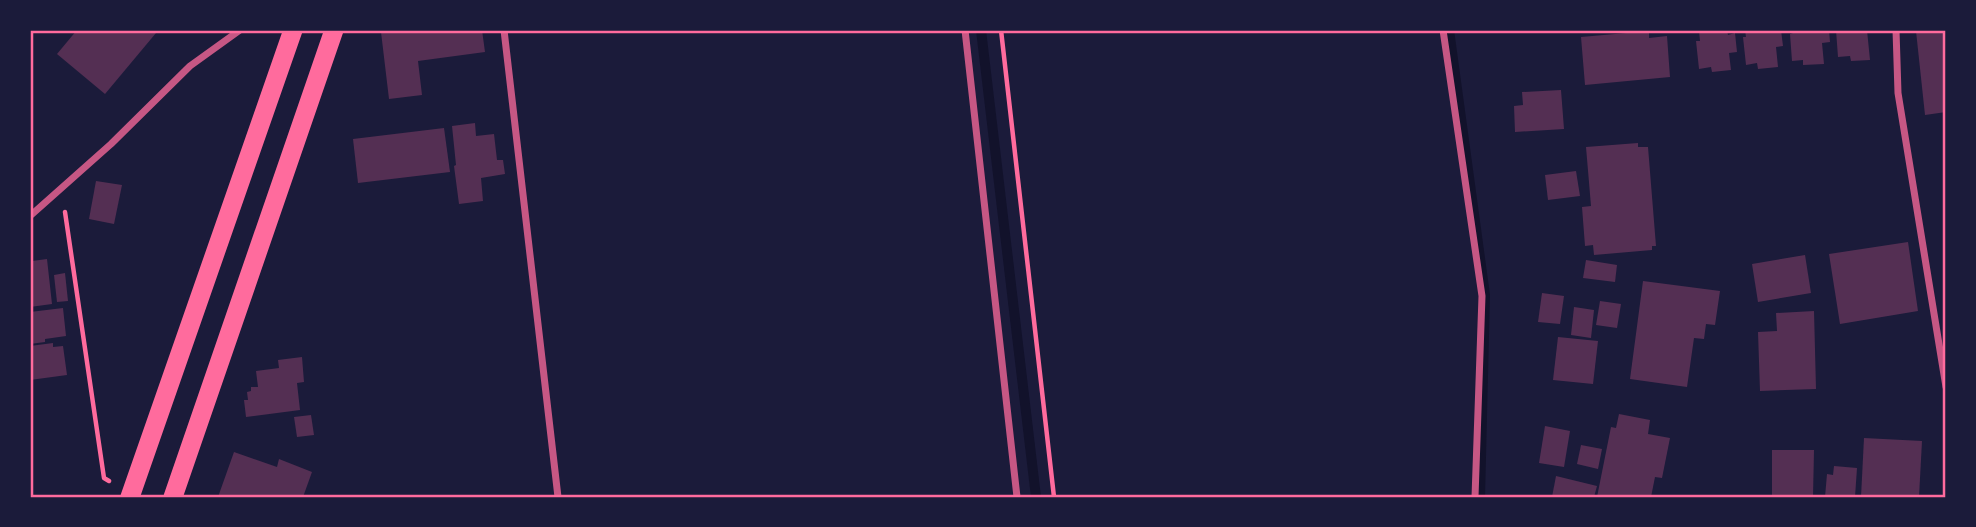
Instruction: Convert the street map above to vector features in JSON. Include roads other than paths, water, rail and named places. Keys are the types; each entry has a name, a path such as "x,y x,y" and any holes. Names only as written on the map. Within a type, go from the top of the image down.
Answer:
{"highway":[{"path":"131,495 293,30"},
{"path":"173,497 334,30"}],"street":[{"path":"30,216 111,144 190,66 240,30"},
{"path":"504,30 558,497"},
{"path":"965,30 1017,497"},
{"path":"1443,30 1482,296 1475,497"},
{"path":"1896,30 1898,93 1946,387"}],"waterway":[{"path":"981,30 1036,497"},
{"path":"1449,30 1485,295 1480,497"}]}
